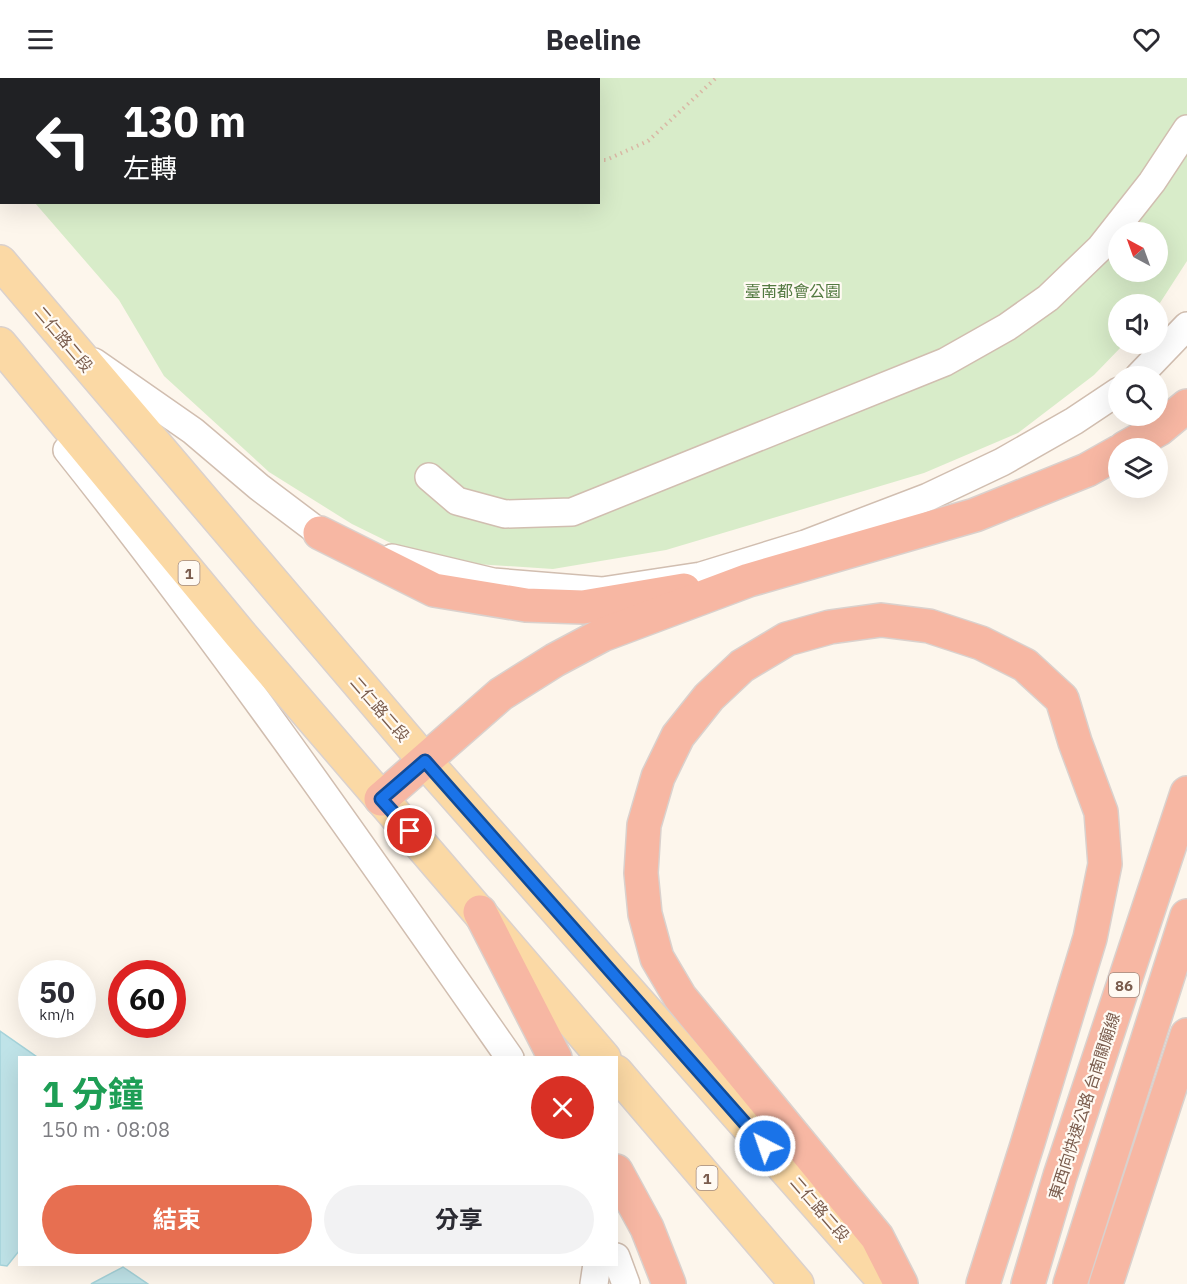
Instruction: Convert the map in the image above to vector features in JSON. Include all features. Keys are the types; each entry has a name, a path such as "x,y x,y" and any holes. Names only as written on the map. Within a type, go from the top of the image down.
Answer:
{"highway":[{"path":"1143,438 1159,429 1187,406"},
{"path":"381,799 501,694 555,660 602,635 749,580 975,515 1087,470 1108,458"},
{"path":"320,533 434,590 526,605 583,607 749,580"},
{"path":"901,1284 877,1237 680,997 657,958 645,914 641,873 644,825 658,777 678,736 709,697 742,666 787,639 830,627 881,620 929,626 981,643 1025,665 1062,699 1101,812 1105,864 1090,938 983,1284"},
{"name":"東西向快速公路 台南關廟線","path":"1028,1284 1060,1176 1187,793"},
{"path":"480,912 554,1056"},
{"name":"86","path":"1070,1284 1187,916"},
{"path":"1106,1284 1187,1035"},
{"path":"618,1175 647,1228 669,1284"}],"main road":[{"name":"二仁路二段","path":"0,262 425,761 887,1284"},
{"name":"1","path":"0,344 240,634 602,1056"},
{"name":"1","path":"618,1074 797,1284"}],"street":[{"path":"429,477 457,501 505,514 572,512 945,362 1007,327 1048,298 1100,248 1152,183 1187,129"},
{"path":"1149,366 1187,326"},
{"path":"65,341 193,431 258,487 320,533 404,563 493,582 602,591 701,576 805,544 928,497 1002,462 1074,421 1108,398"},
{"path":"0,367 138,539 226,657 351,829 509,1056"},
{"path":"618,1262 626,1284"},
{"path":"594,1284 597,1266"}],"path":[{"path":"600,160 606,160 648,141 716,78"}],"green space":[{"name":"臺南都會公園","path":"600,78 1187,78 1187,261 1166,294 1108,294 1108,354 1114,354 1094,375 1018,433 924,473 666,550 553,569 460,563 405,550 352,524 269,472 164,376 119,300 36,204 600,204"}],"water":[{"path":"0,1031 36,1056 18,1056 18,1252 7,1266 0,1265"},
{"path":"123,1267 148,1284 91,1284"}],"route":[{"path":"410,831 381,799 425,761 765,1146"}]}
